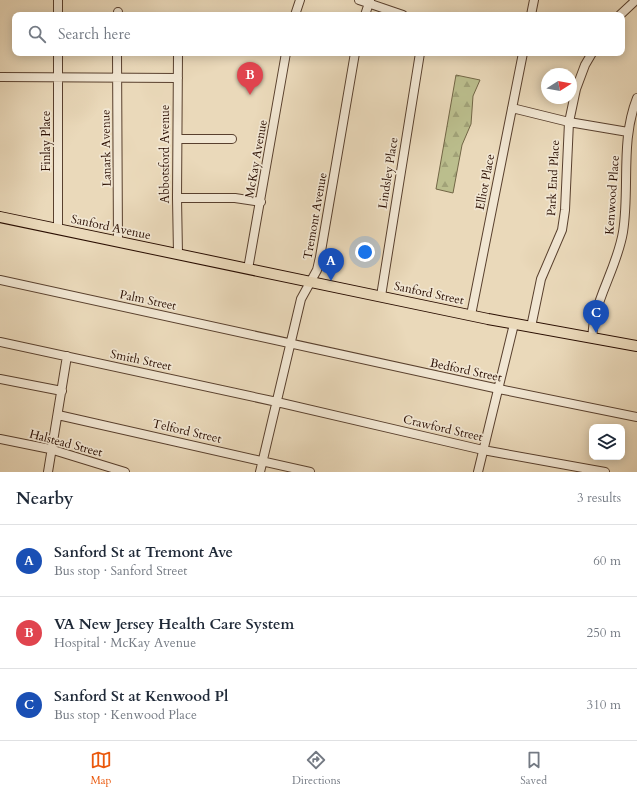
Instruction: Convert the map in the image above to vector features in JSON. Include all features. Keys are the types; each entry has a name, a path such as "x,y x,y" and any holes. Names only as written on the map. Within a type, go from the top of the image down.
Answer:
{"main road":[{"name":"Sanford Avenue","path":"0,217 217,262"},
{"name":"Sanford Street","path":"217,262 514,324 637,346"}],"street":[{"path":"58,0 58,12"},
{"path":"296,12 300,0"},
{"path":"359,0 396,12"},
{"path":"531,12 534,0"},
{"path":"623,12 636,0"},
{"path":"366,12 369,2"},
{"name":"Finlay Place","path":"58,56 58,229"},
{"name":"Lanark Avenue","path":"117,56 118,242"},
{"name":"Abbotsford Avenue","path":"178,56 178,254"},
{"name":"McKay Avenue","path":"248,269 285,56"},
{"name":"Tremont Avenue","path":"260,472 301,299 317,270 320,257 354,56"},
{"name":"Lindsley Place","path":"381,296 420,56"},
{"name":"Elliot Place","path":"471,315 522,56"},
{"name":"Park End Place","path":"531,327 541,280 562,230 565,210 569,122 576,89 585,64 590,56"},
{"path":"0,77 117,79 178,78"},
{"name":"Kenwood Place","path":"592,338 594,317 618,256 623,232 628,132 632,112 637,98"},
{"path":"512,108 569,122 628,132"},
{"path":"178,139 232,139"},
{"path":"177,198 235,198 261,202"},
{"name":"Palm Street","path":"0,280 290,344"},
{"path":"478,472 514,324"},
{"name":"Smith Street","path":"0,342 276,402"},
{"name":"Bedford Street","path":"290,344 637,417"},
{"path":"48,472 67,356"},
{"path":"0,378 62,391"},
{"name":"Crawford Street","path":"276,402 483,450 605,472"},
{"name":"Telford Street","path":"58,415 310,472"},
{"name":"Halstead Street","path":"0,439 52,450 125,472"}],"green space":[{"path":"456,75 480,80 473,96 471,124 462,145 453,193 436,189"}],"place":[{"name":"VA New Jersey Health Care System","path":"250,95"},
{"name":"Sanford St at Tremont Ave","path":"331,281"},
{"name":"Sanford St at Kenwood Pl","path":"596,333"}]}
